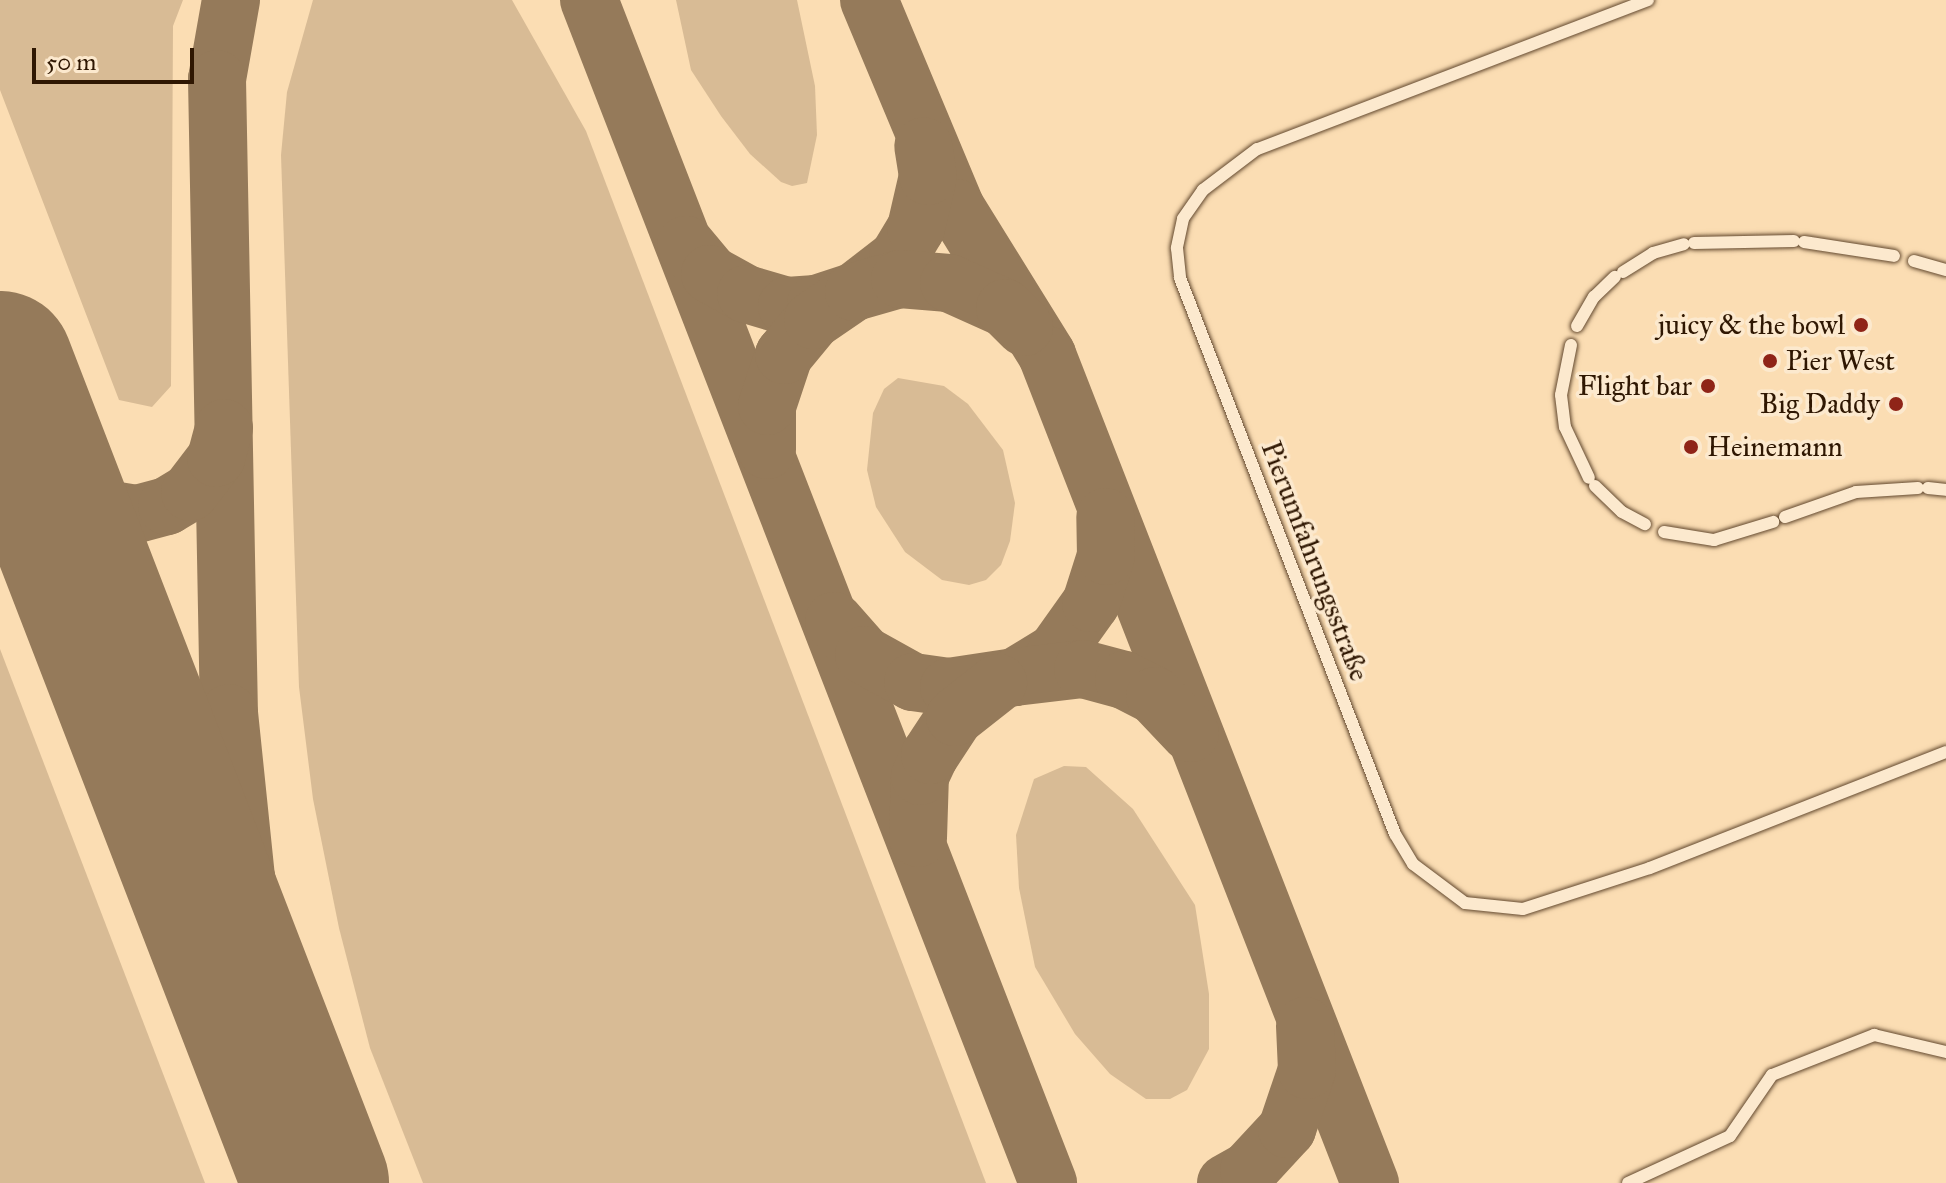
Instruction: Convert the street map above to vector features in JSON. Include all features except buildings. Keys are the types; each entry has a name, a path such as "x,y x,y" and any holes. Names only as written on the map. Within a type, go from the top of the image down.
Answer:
{"lane":[{"name":"Pierumfahrungsstraße","path":"1648,0 1257,149 1203,190 1183,219 1177,248 1180,278 1395,834 1413,864 1465,903 1523,909 1650,868 1946,752"},
{"path":"1577,326 1594,297 1619,274 1653,253 1689,244 1799,241 1894,256"},
{"path":"1914,261 1946,270"},
{"path":"1571,345 1561,395 1565,427 1592,482 1622,512 1645,524"},
{"path":"1664,532 1714,540 1856,492 1923,488 1946,490"},
{"path":"1628,1183 1730,1136 1772,1075 1874,1035 1946,1052"}],"shaded area":[{"path":"0,0 183,0 173,26 171,386 152,407 119,400 0,90"},
{"path":"313,0 512,0 586,131 986,1183 423,1183 370,1048 339,928 313,799 299,687 281,155 287,92"},
{"path":"676,0 797,0 815,86 817,135 807,183 792,186 781,182 750,154 721,116 691,70"},
{"path":"898,378 944,386 968,404 1003,450 1015,503 1010,541 1001,565 986,580 969,585 942,580 905,552 876,507 867,470 873,413 884,389"},
{"path":"0,649 205,1183 0,1183"},
{"path":"1064,766 1086,767 1133,809 1195,905 1209,994 1209,1049 1187,1090 1170,1099 1146,1099 1110,1074 1075,1034 1035,967 1019,888 1016,835 1034,779"}],"taxiway":[{"path":"231,0 217,79 229,713 246,877 278,1041 318,1183"},
{"path":"589,0 1048,1183"},
{"path":"869,0 956,208 1047,355 1370,1183"},
{"path":"686,245 710,274 746,294 787,306 816,304 854,292 898,258 916,228 928,176 923,146"},
{"path":"767,450 767,406 784,355 813,320 854,292 900,279 949,283 1005,308 1024,327"},
{"path":"31,443 48,476 82,505 137,514 167,506 190,492 216,458 224,428"},
{"path":"834,621 864,655 913,682 949,687 1015,677 1056,652 1091,603 1106,556 1105,517"},
{"path":"1015,677 1083,669 1124,680 1155,696 1190,733"},
{"path":"918,838 920,776 930,755 955,717 998,683"},
{"path":"1226,1183 1249,1170 1287,1129 1307,1070 1305,1026"}],"runway":[{"path":"0,364 316,1183"}],"place":[{"name":"juicy & the bowl","path":"1861,325"},
{"name":"Pier West","path":"1770,361"},
{"name":"Flight bar","path":"1708,386"},
{"name":"Big Daddy","path":"1896,404"},
{"name":"Heinemann","path":"1691,447"}]}
